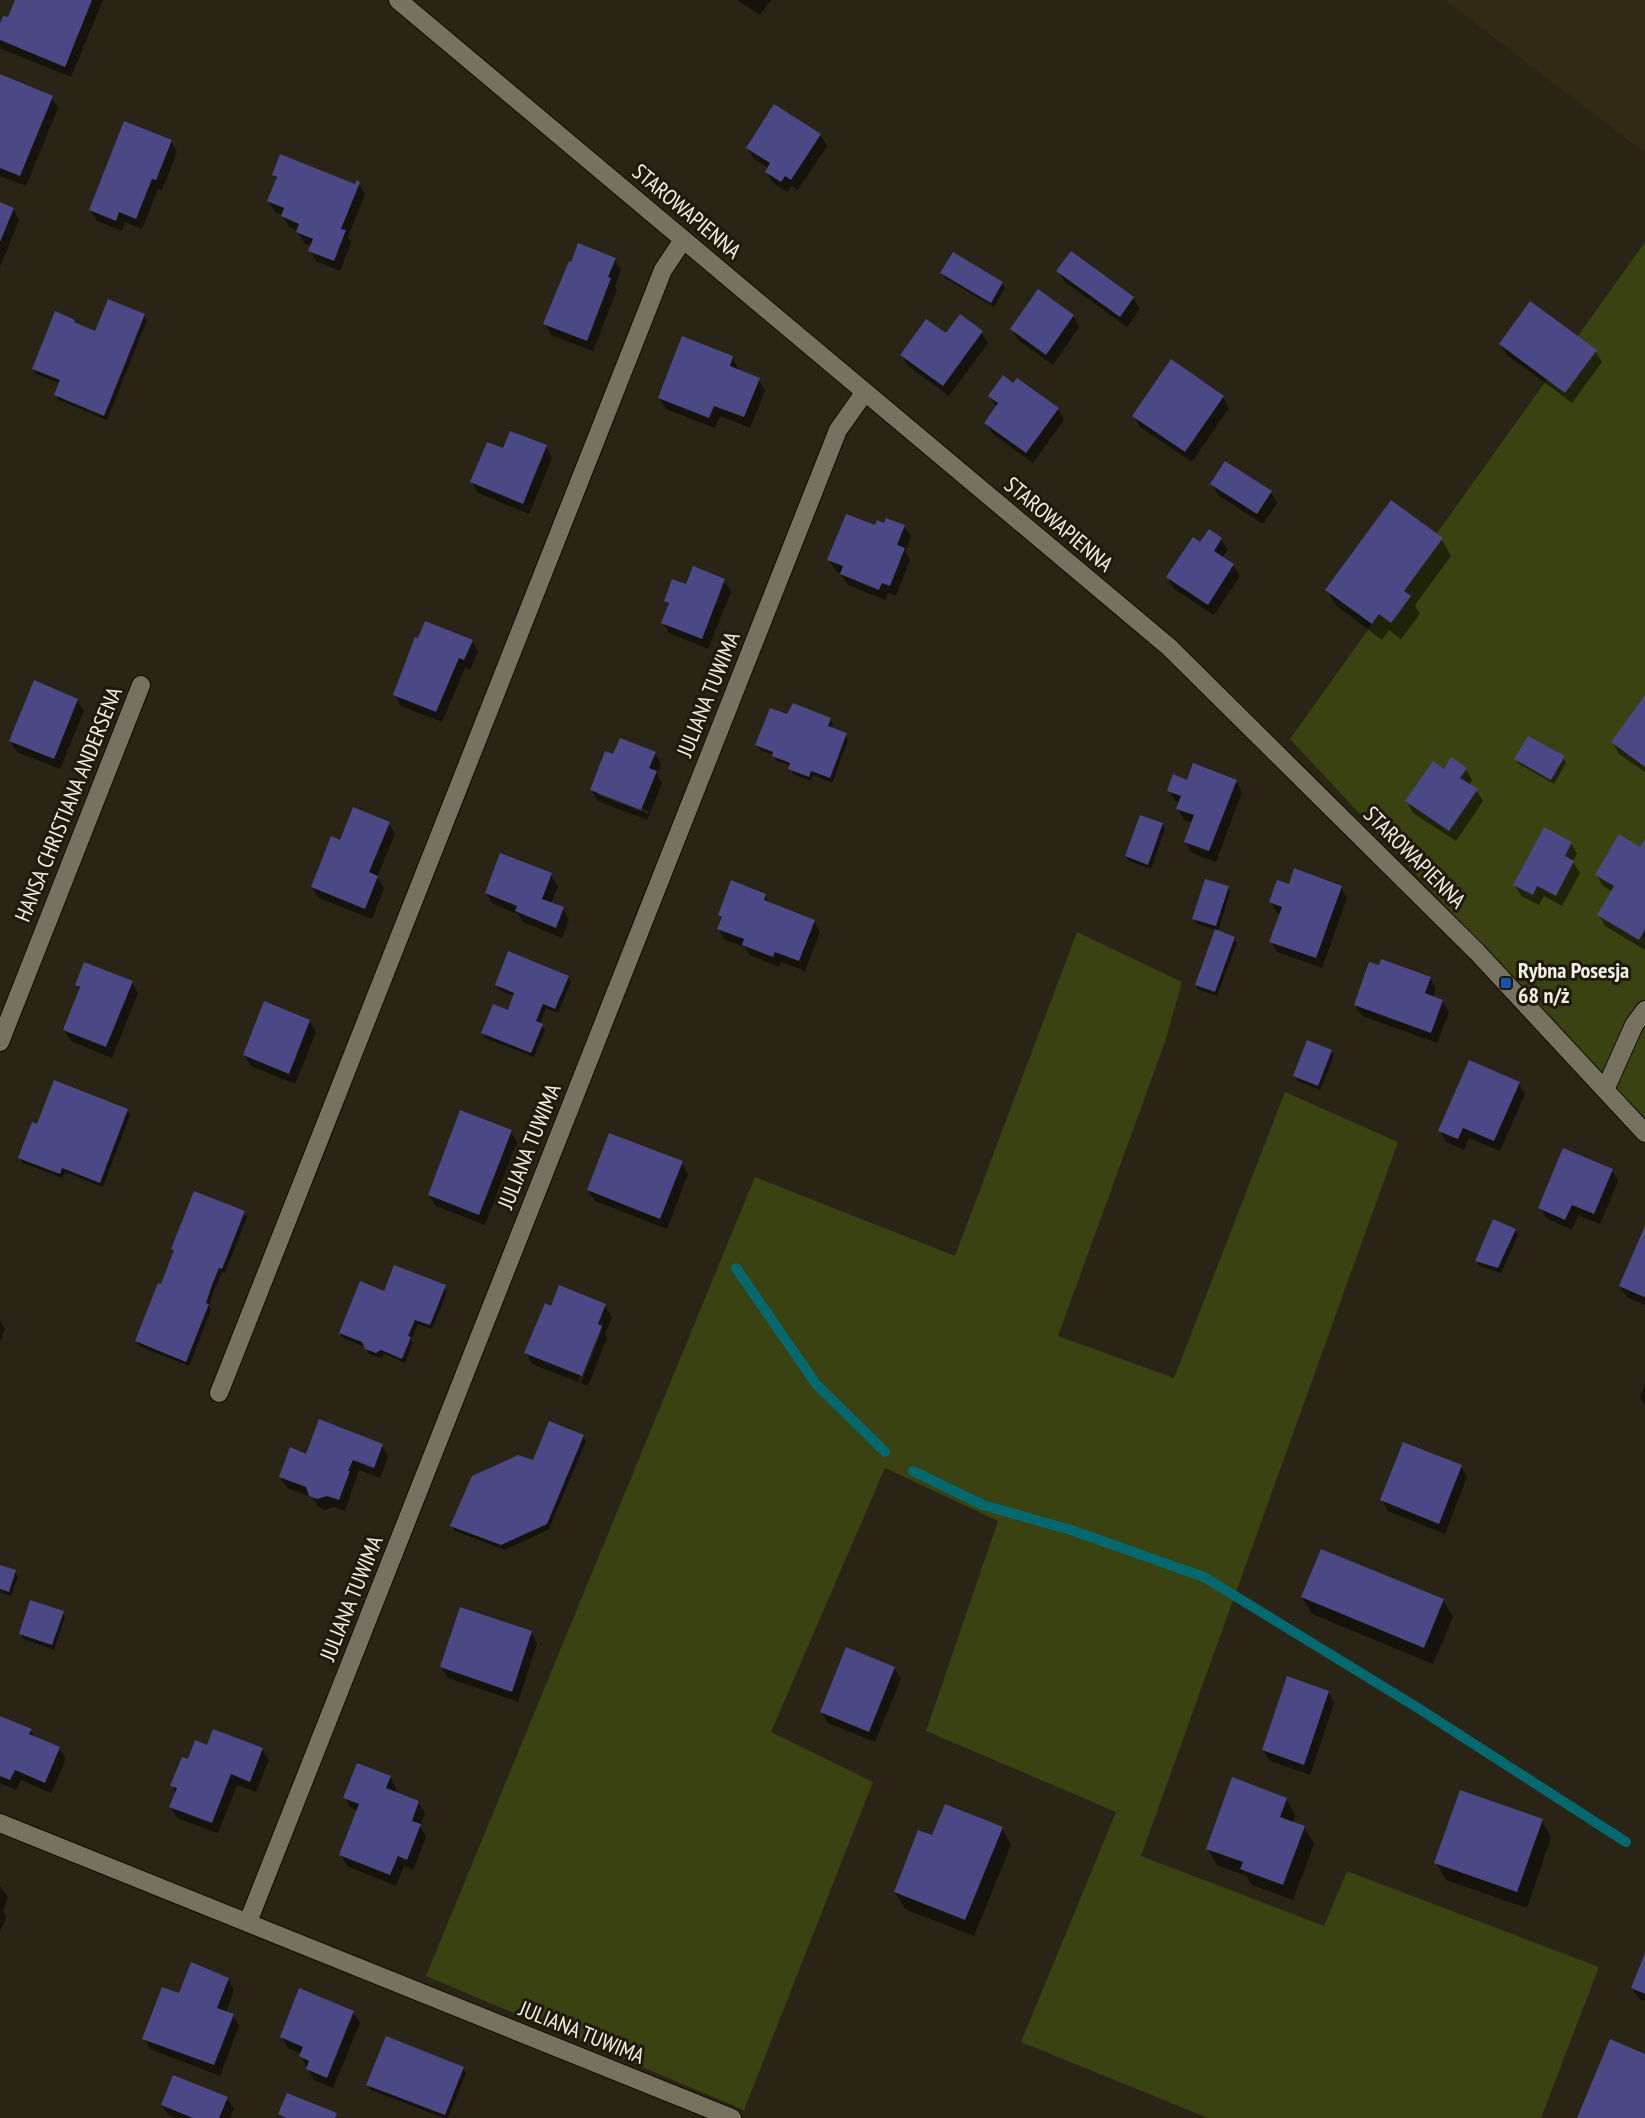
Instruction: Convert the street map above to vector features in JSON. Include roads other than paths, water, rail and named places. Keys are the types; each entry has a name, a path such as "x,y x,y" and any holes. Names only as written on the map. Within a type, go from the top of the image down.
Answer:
{"street":[{"name":"STAROWAPIENNA","path":"398,0 1169,647 1477,952 1645,1133"},
{"path":"219,1393 663,270 683,240"},
{"name":"JULIANA TUWIMA","path":"248,1922 838,429 865,392"},
{"name":"HANSA CHRISTIANA ANDERSENA","path":"0,1042 141,685"},
{"path":"1605,1090 1634,1025 1645,1010"},
{"name":"JULIANA TUWIMA","path":"0,1823 732,2118"}],"waterway":[{"path":"736,1268 816,1384 885,1452"},
{"path":"913,1471 983,1505 1071,1530 1204,1577 1418,1708 1626,1842"}],"place":[{"name":"Rybna Posesja 68 n/ż","path":"1506,983"}]}
